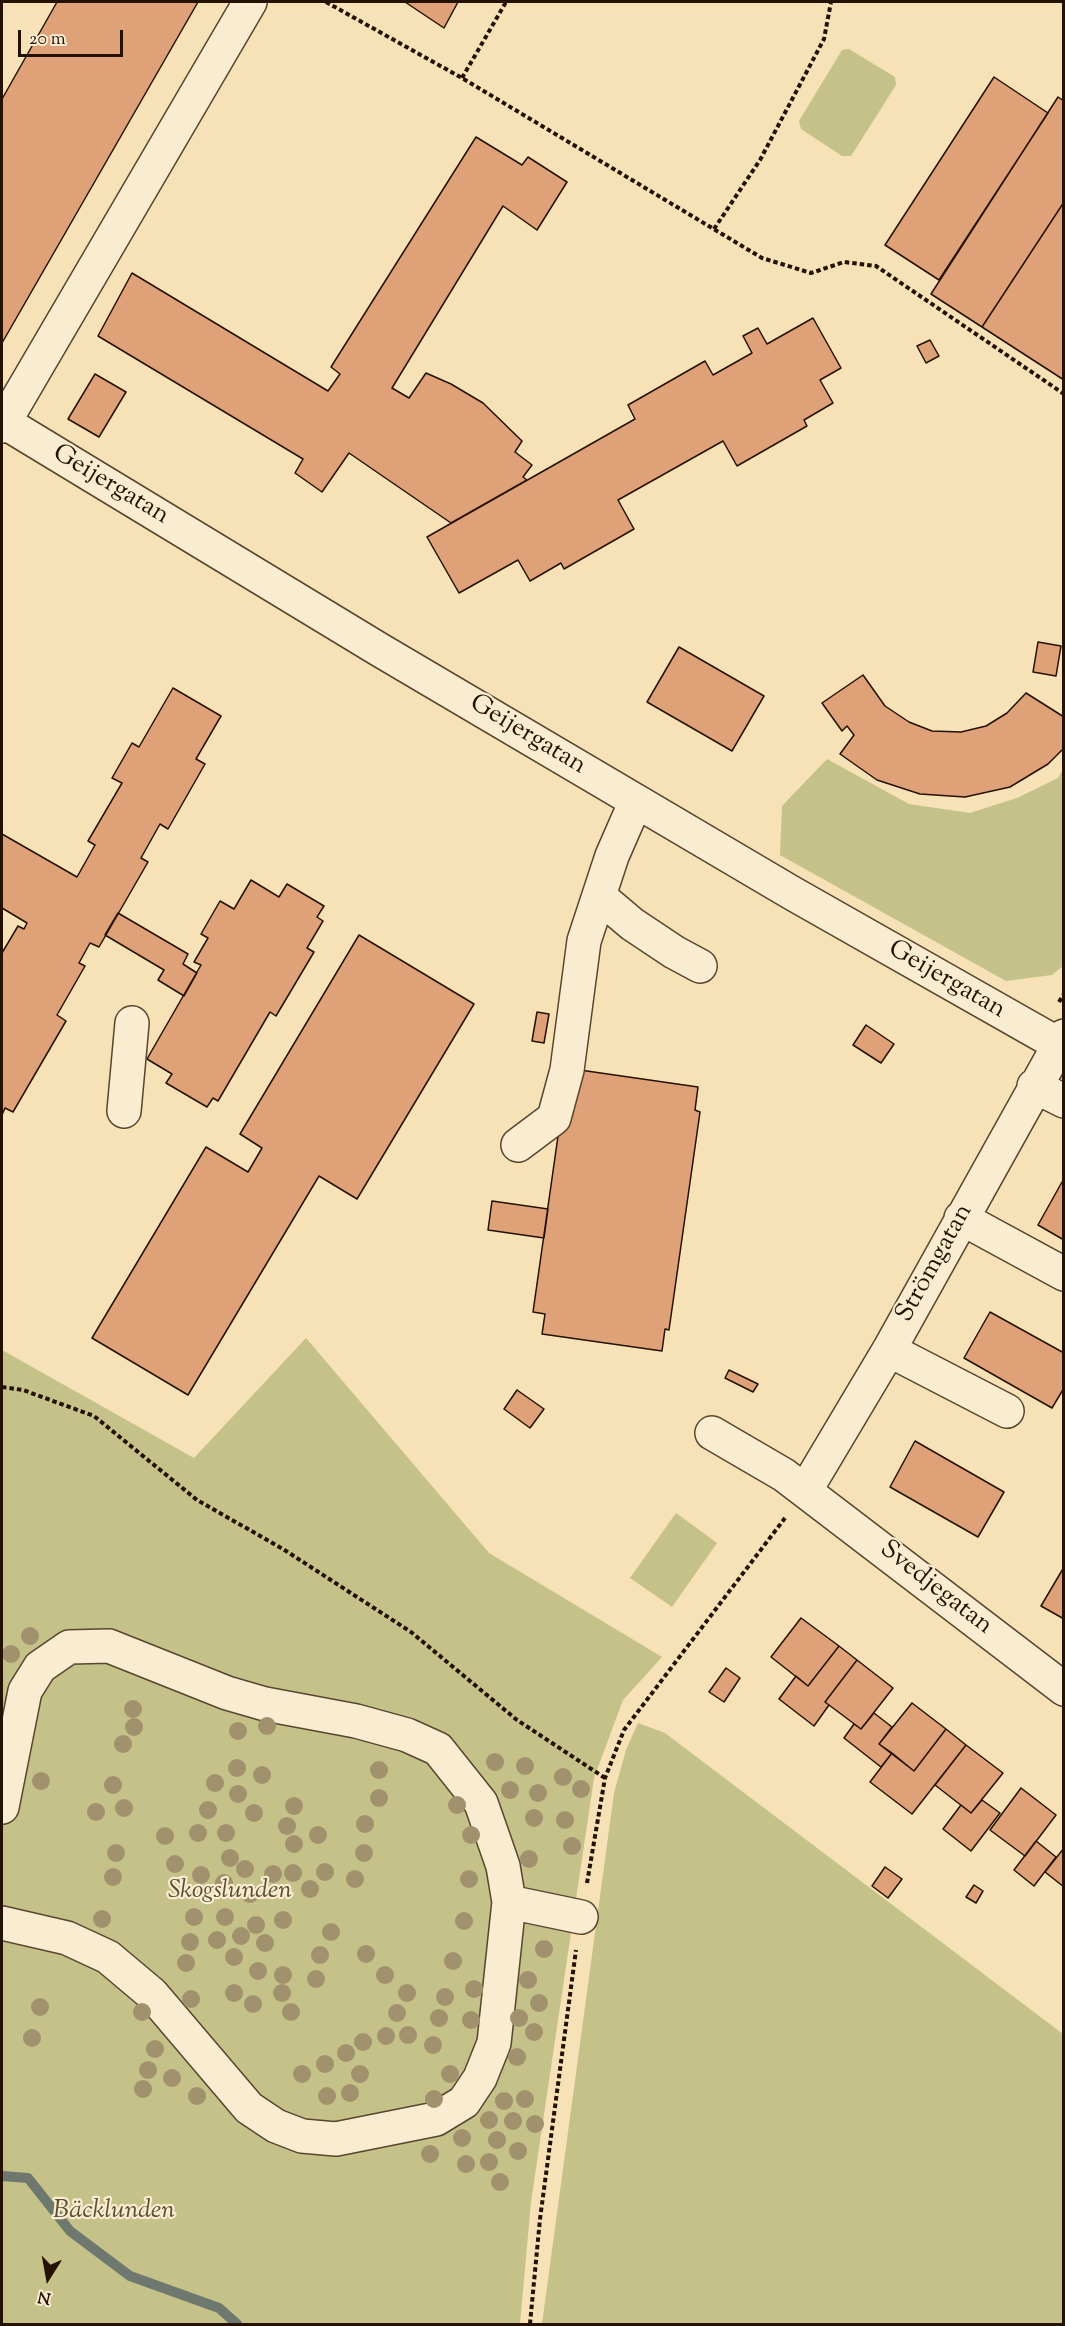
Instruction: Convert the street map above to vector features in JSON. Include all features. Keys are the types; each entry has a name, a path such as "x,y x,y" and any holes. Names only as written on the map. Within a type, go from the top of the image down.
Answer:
{"street":[{"path":"3,424 250,2"},
{"name":"Geijergatan","path":"3,424 636,801 1061,1040"},
{"path":"518,1145 554,1118 567,1070 584,941 612,856 636,801"},
{"path":"599,896 633,924 674,952 700,966"},
{"path":"124,1111 132,1023"},
{"name":"Strömgatan","path":"805,1491 889,1350 1061,1040"},
{"path":"1034,1086 1064,1101"},
{"path":"961,1218 1064,1274"},
{"path":"889,1350 1007,1411"},
{"name":"Svedjegatan","path":"712,1433 783,1474 1064,1689"},
{"path":"2,1807 25,1691 40,1667 69,1647 109,1646 227,1693 265,1704 356,1721 407,1735 438,1749 481,1803 503,1866 509,1902 494,2043 480,2078 464,2102 436,2119 336,2139 302,2136 276,2126 249,2108 152,1994 108,1957 67,1938 2,1923"},
{"path":"509,1902 580,1917"}],"path":[{"path":"326,2 462,78 762,258 812,273 844,262 876,266 1064,394"},
{"path":"462,78 506,2"},
{"path":"714,229 760,160 824,39 831,2"},
{"path":"2,1387 23,1390 94,1416 197,1500 283,1549 411,1632 516,1720 605,1778"},
{"path":"530,2325 540,2219 580,1917 605,1778 624,1730 805,1491"}],"green space":[{"path":"849,49 895,77 896,85 851,156 842,156 801,129 799,121 842,50"},
{"path":"827,759 909,804 970,813 1017,798 1058,778 1063,769 1063,966 1052,975 1006,981 780,855 782,806"},
{"path":"306,1338 489,1553 662,1657 623,1700 594,1778 531,2202 520,2324 2,2324 2,1350 194,1458"},
{"path":"676,1513 717,1543 672,1607 630,1578"},
{"path":"638,1723 665,1733 1063,2034 1063,2324 542,2324 614,1793 626,1750"}],"building":[{"path":"57,2 198,2 2,343 2,99"},
{"path":"405,2 458,2 444,28"},
{"path":"994,77 1048,113 939,280 885,245"},
{"path":"1058,97 1064,101 1064,202 982,327 931,294"},
{"path":"476,137 522,165 528,157 567,182 537,230 503,206 392,388 409,398 426,373 451,384 483,403 522,441 515,452 532,465 523,477 527,480 451,523 349,453 322,492 295,473 303,459 98,336 132,273 328,391 340,374 331,367"},
{"path":"1064,202 1064,380 982,327"},
{"path":"813,318 841,368 820,380 833,403 804,420 807,426 737,466 723,441 618,500 634,529 564,569 561,563 530,581 518,560 459,593 427,537 635,419 628,405 705,361 713,375 752,353 743,336 758,328 767,344"},
{"path":"930,340 939,356 926,363 917,346"},
{"path":"95,374 126,392 99,437 68,419"},
{"path":"1038,642 1061,646 1056,676 1033,672"},
{"path":"679,647 764,696 732,751 647,702"},
{"path":"863,675 885,706 909,722 932,731 961,732 986,726 1007,713 1026,693 1064,717 1064,748 1048,764 1010,787 965,797 920,794 877,780 840,754 854,735 847,726 842,731 822,703"},
{"path":"173,688 221,716 196,759 205,764 168,829 160,824 141,858 148,862 99,947 90,943 79,963 85,966 57,1015 66,1021 13,1112 5,1108 2,1115 2,953 18,926 24,929 27,923 2,908 2,834 77,877 95,845 88,841 122,783 112,778 132,743 139,747"},
{"path":"251,880 279,897 287,884 324,906 317,917 323,921 307,948 314,952 276,1016 270,1012 218,1101 213,1098 207,1107 166,1083 172,1074 147,1059 201,965 194,962 208,938 201,934 220,901 234,909"},
{"path":"118,913 188,954 183,964 197,973 184,996 158,980 164,970 105,935"},
{"path":"359,935 474,1004 357,1199 319,1176 188,1395 92,1338 206,1147 248,1172 262,1148 240,1134"},
{"path":"537,1012 549,1014 544,1043 532,1041"},
{"path":"866,1025 894,1044 881,1063 853,1045"},
{"path":"580,1070 698,1087 695,1110 700,1112 669,1330 665,1329 662,1351 542,1334 545,1314 533,1312 564,1094"},
{"path":"1062,1182 1064,1183 1064,1240 1038,1225"},
{"path":"492,1201 548,1209 544,1238 488,1230"},
{"path":"990,1312 1064,1353 1064,1388 1052,1408 964,1358"},
{"path":"729,1370 758,1384 753,1392 725,1378"},
{"path":"517,1390 544,1409 530,1428 504,1409"},
{"path":"915,1441 1004,1492 978,1537 890,1487"},
{"path":"1064,1567 1064,1619 1041,1606"},
{"path":"801,1618 839,1646 808,1686 771,1657"},
{"path":"839,1646 857,1660 825,1702 829,1705 814,1726 779,1699 796,1676 808,1686"},
{"path":"857,1660 893,1688 861,1729 825,1702"},
{"path":"726,1668 740,1678 724,1702 709,1692"},
{"path":"912,1703 946,1729 914,1771 879,1744"},
{"path":"874,1713 892,1727 879,1744 892,1753 881,1767 844,1738 854,1724 861,1729"},
{"path":"946,1729 966,1745 912,1814 870,1782 892,1753 914,1771"},
{"path":"966,1745 1003,1773 971,1813 935,1785"},
{"path":"1021,1788 1056,1815 1025,1856 990,1830"},
{"path":"982,1800 1000,1813 971,1851 943,1829 961,1805 971,1813"},
{"path":"1036,1841 1056,1857 1034,1886 1014,1870"},
{"path":"1064,1848 1064,1887 1045,1872"},
{"path":"885,1867 902,1879 888,1898 872,1886"},
{"path":"974,1885 983,1891 976,1903 966,1897"}],"waterway":[{"path":"2,2176 28,2178 70,2231 130,2276 219,2308 237,2324"}],"park label":[{"name":"Skogslunden","path":"230,1893"},
{"name":"Bäcklunden","path":"114,2213"}]}
